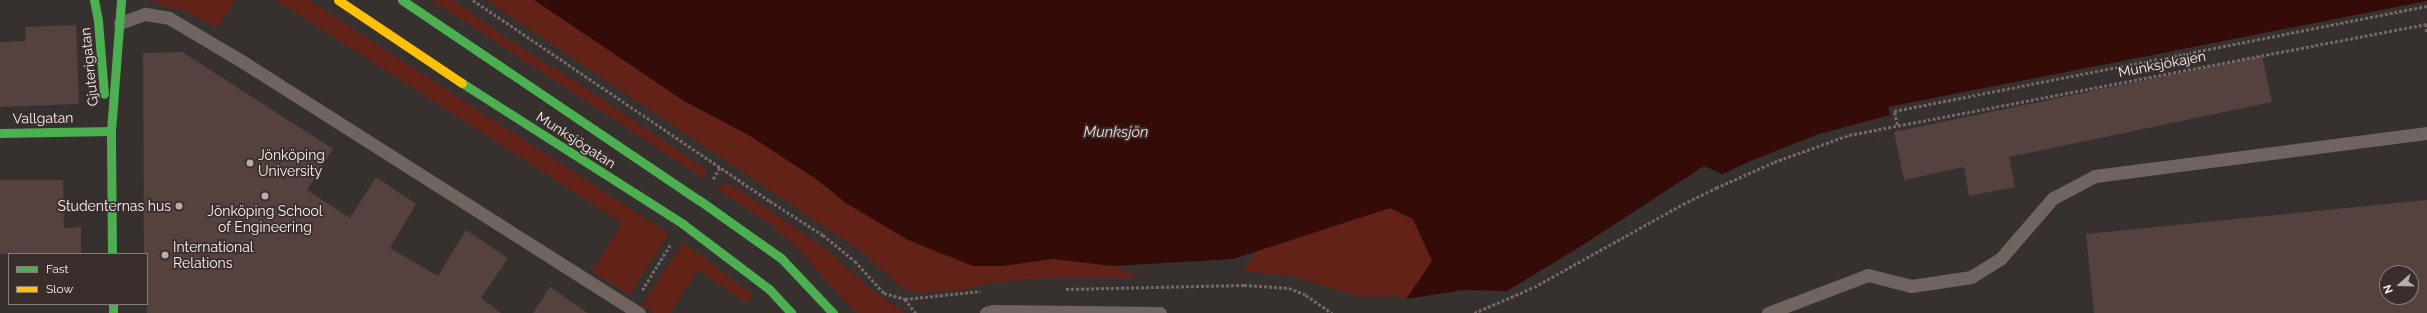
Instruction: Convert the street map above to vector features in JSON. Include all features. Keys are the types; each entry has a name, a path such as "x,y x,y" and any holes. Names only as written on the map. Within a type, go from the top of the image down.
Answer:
{"main road":[{"name":"Gjuterigatan","path":"94,0 98,21 102,86 111,131"},
{"name":"Gjuterigatan","path":"112,253 111,131 120,23 120,0"},
{"path":"120,23 128,0"},
{"name":"Munksjögatan","path":"338,0 497,106 682,224 768,288 791,313"},
{"name":"Munksjögatan","path":"402,0 699,200 781,258 817,294 833,313"},
{"name":"Vallgatan","path":"0,133 111,131"}],"lane":[{"path":"120,23 145,14 161,16 176,22 639,313"},
{"path":"1768,313 1868,275 1911,286 1971,277 2001,258 2053,198 2095,176 2427,133"},
{"path":"986,313 993,311 1160,313"}],"path":[{"path":"473,0 823,234 855,261 884,293 905,299 916,313"},
{"path":"1897,125 1894,111 2427,6"},
{"name":"Munksjökajen","path":"1474,313 1534,287 1683,204 1766,165 1849,135 2426,24 2427,33"}],"shaded area":[{"path":"151,0 235,0 217,28 183,10 166,7"},
{"path":"276,0 309,0 669,234 629,295 592,271 622,223"},
{"path":"432,0 453,0 514,43 598,96 705,169 707,173 704,179"},
{"path":"486,0 534,0 684,101 752,137 819,181 846,203 908,240 935,250 1001,266 1053,259 1113,266 1140,277 1045,278 995,282 962,290 922,293 903,289 862,252"},
{"path":"724,184 732,185 825,248 871,289 905,313 856,313 799,250 770,224 717,189"},
{"path":"1390,208 1413,219 1432,261 1406,299 1395,296 1361,297 1292,276 1243,271 1257,251"},
{"path":"683,242 753,295 749,302 747,303 698,270 670,313 653,313 642,305"}],"water":[{"name":"Munksjön","path":"534,0 2427,1 1888,107 1894,132 1840,145 1733,190 1720,173 1704,166 1586,243 1507,291 1463,290 1406,299 1432,261 1413,219 1390,208 1233,259 1113,266 1053,259 1001,266 973,266 908,240 846,203 819,181 752,137 684,101"}],"pier":[{"path":"1890,115 1894,132 1840,145 1732,192 1719,176 1750,161 1819,134"}],"building":[{"path":"76,25 79,104 0,107 0,42 26,41 25,27"},
{"name":"Jönköping University","path":"182,52 333,149 307,190 350,218 376,177 416,204 390,248 438,276 466,230 508,258 481,298 501,313 147,313 148,253 144,253 143,53"},
{"path":"2262,56 2272,102 2009,157 2015,187 1969,196 1964,167 1904,180 1894,132"},
{"path":"0,180 63,180 64,228 81,227 81,253 0,254"},
{"path":"2427,200 2427,313 2094,313 2086,234"},
{"path":"550,287 588,313 533,313"}],"traffic: fast":[{"path":"94,0 98,21 104,94"},
{"path":"112,253 111,131 121,0"},
{"path":"402,0 699,200 781,258 833,313"},
{"path":"462,83 683,224 769,289 791,313"},
{"path":"0,133 111,131"},
{"path":"113,305 113,313"}],"traffic: slow":[{"path":"338,0 462,83"}],"place":[{"name":"Jönköping University","path":"250,163"},
{"name":"Jönköping School of Engineering","path":"265,196"},
{"name":"Studenternas hus","path":"179,206"},
{"name":"International Relations","path":"165,255"}]}
